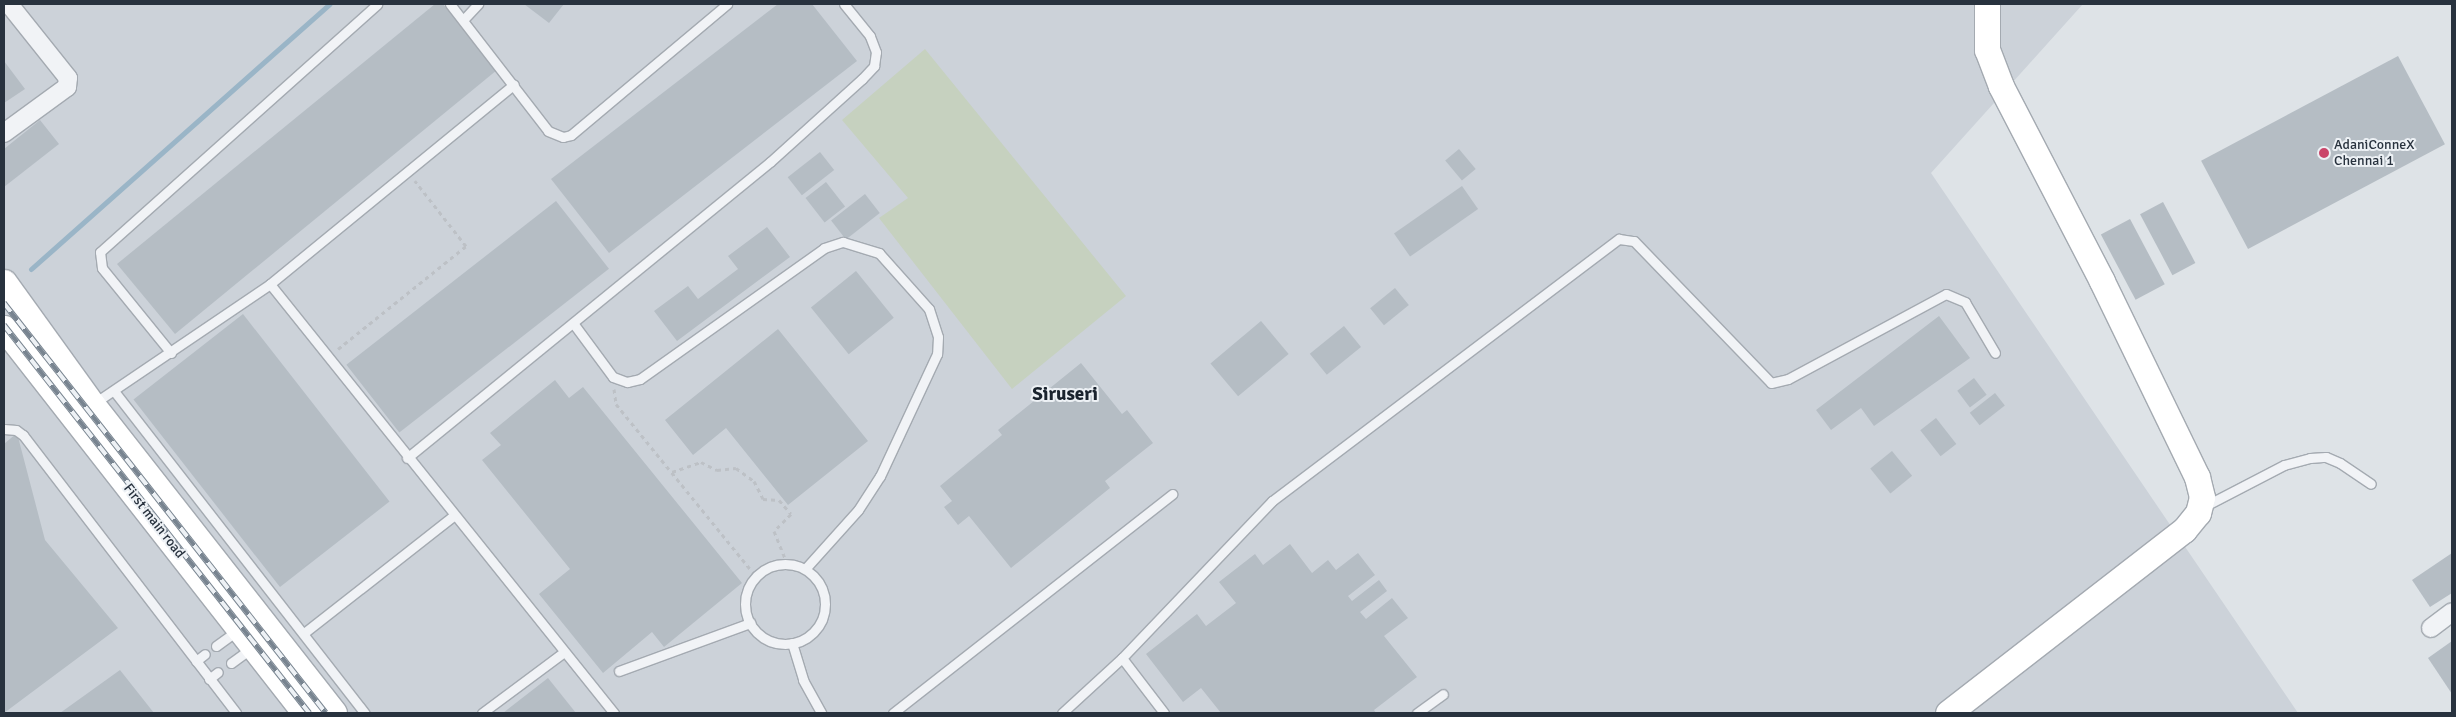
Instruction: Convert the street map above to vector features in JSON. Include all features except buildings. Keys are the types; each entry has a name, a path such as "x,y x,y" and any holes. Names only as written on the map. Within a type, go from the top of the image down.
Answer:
{"street":[{"path":"4,133 67,87 68,78 9,4"},
{"path":"1948,713 2115,586 2184,530 2200,508 2202,497 2198,477 2102,280 2061,206 1987,50 1987,4"},
{"path":"4,282 92,404 334,713"},
{"path":"6,337 34,322"},
{"name":"First main road","path":"6,337 305,713"},
{"path":"2431,628 2452,612"}],"lane":[{"path":"171,353 102,268 100,252 377,4"},
{"path":"450,4 464,19 548,131 555,137 571,135 726,4"},
{"path":"464,19 478,4"},
{"path":"406,458 770,162 874,66 876,52 870,36 844,4"},
{"path":"92,404 171,353 270,284 409,173 514,84"},
{"path":"1062,713 1122,658 1242,530 1285,491 1619,239 1634,241 1771,383 1788,379 1946,294 1965,302 1995,353"},
{"path":"573,323 613,377 626,382 660,368 824,248 843,242 879,252 929,309 938,337 937,354 880,476 858,510 805,569"},
{"path":"270,284 406,458 614,713"},
{"path":"114,391 365,713"},
{"path":"4,429 16,430 23,435 236,713"},
{"path":"2200,508 2284,465 2310,458 2326,457 2340,462 2371,484"},
{"path":"893,713 1172,494"},
{"path":"304,633 453,516"},
{"path":"787,564 805,569 822,588 824,614 810,635 792,643 772,642 750,623 745,600 756,576 767,568 787,564"},
{"path":"619,672 750,623"},
{"path":"216,646 246,638"},
{"path":"230,663 246,638"},
{"path":"792,643 802,680 821,713"},
{"path":"482,713 564,652"},
{"path":"196,661 205,654"},
{"path":"1122,658 1164,713"},
{"path":"209,679 218,672"},
{"path":"1417,713 1443,694"}],"path":[{"path":"327,358 466,246 409,173"},
{"path":"613,377 616,404 756,576"},
{"path":"672,472 701,462 717,470 736,468 754,481 763,499 779,500 791,514 774,531 787,564"}],"shaded area":[{"path":"4,4 2083,4 1931,173 2298,713 4,713"}],"green space":[{"path":"925,49 1126,296 1012,389 879,218 908,198 842,120"}],"waterway":[{"path":"31,269 329,4"}],"railway":[{"path":"4,303 326,713"},
{"path":"4,325 309,713"}],"place":[{"name":"AdaniConneX Chennai 1","path":"2324,153"}],"district":[{"name":"Siruseri","path":"1065,395"}]}
